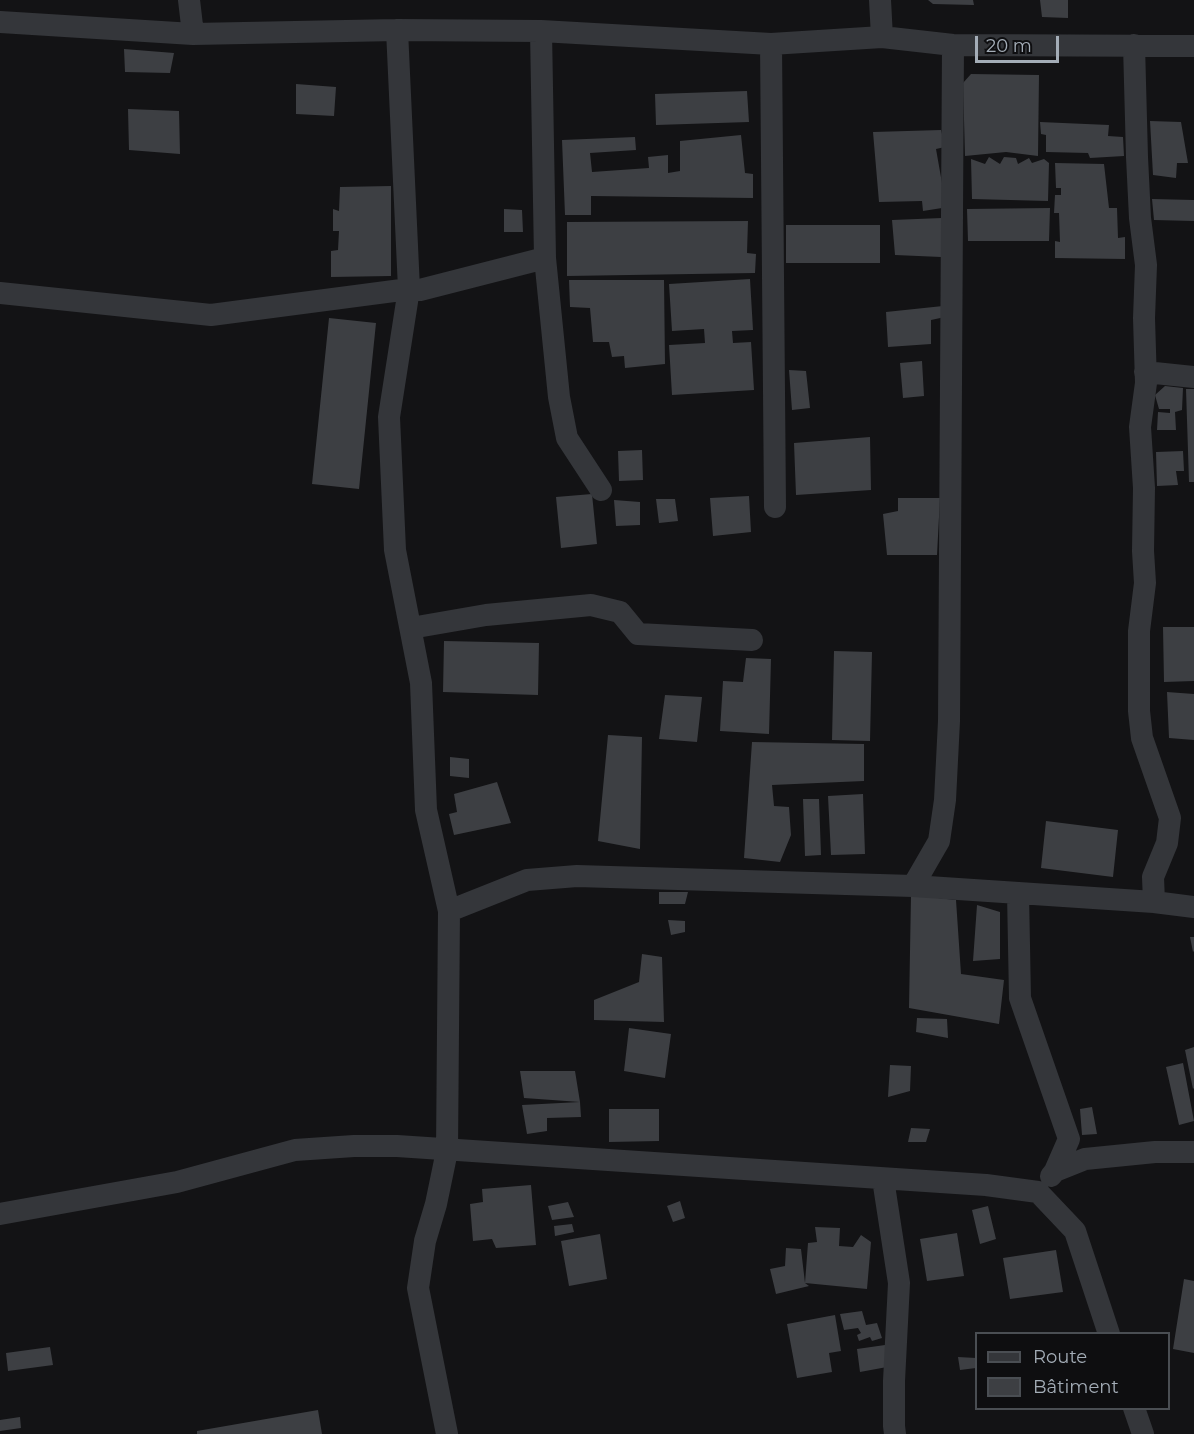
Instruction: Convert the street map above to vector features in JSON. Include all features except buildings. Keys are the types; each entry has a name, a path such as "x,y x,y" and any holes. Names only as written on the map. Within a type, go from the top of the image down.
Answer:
{"street":[{"path":"189,0 193,34"},
{"path":"880,0 882,37"},
{"path":"0,22 193,34 397,30 541,31 771,44 882,37 953,45 1194,46"},
{"path":"397,30 409,289 389,417 395,550 421,683 426,810 449,910 447,1151 436,1204 425,1241 418,1288 447,1434"},
{"path":"541,31 546,258 559,397 567,438 601,490"},
{"path":"771,44 776,507"},
{"path":"913,886 939,841 945,800 949,722 953,45"},
{"path":"1134,45 1140,218 1146,265 1145,372 1140,427 1146,583 1139,631 1139,711 1142,738 1170,818 1167,843 1154,876 1154,902"},
{"path":"0,293 212,315 409,289 420,290 546,258"},
{"path":"1145,372 1194,377"},
{"path":"411,628 486,615 591,605 620,612 638,634 752,640"},
{"path":"449,910 527,880 577,876 913,886 1154,902 1194,907"},
{"path":"1018,893 1020,998 1069,1139 1055,1171 1038,1192"},
{"path":"0,1214 177,1182 295,1150 397,1146 986,1185 1038,1192 1074,1231 1108,1332"},
{"path":"1055,1171 1084,1159 1155,1152 1194,1152"},
{"path":"883,1179 899,1283 894,1381 896,1434"},
{"path":"1135,1410 1143,1434"}]}
